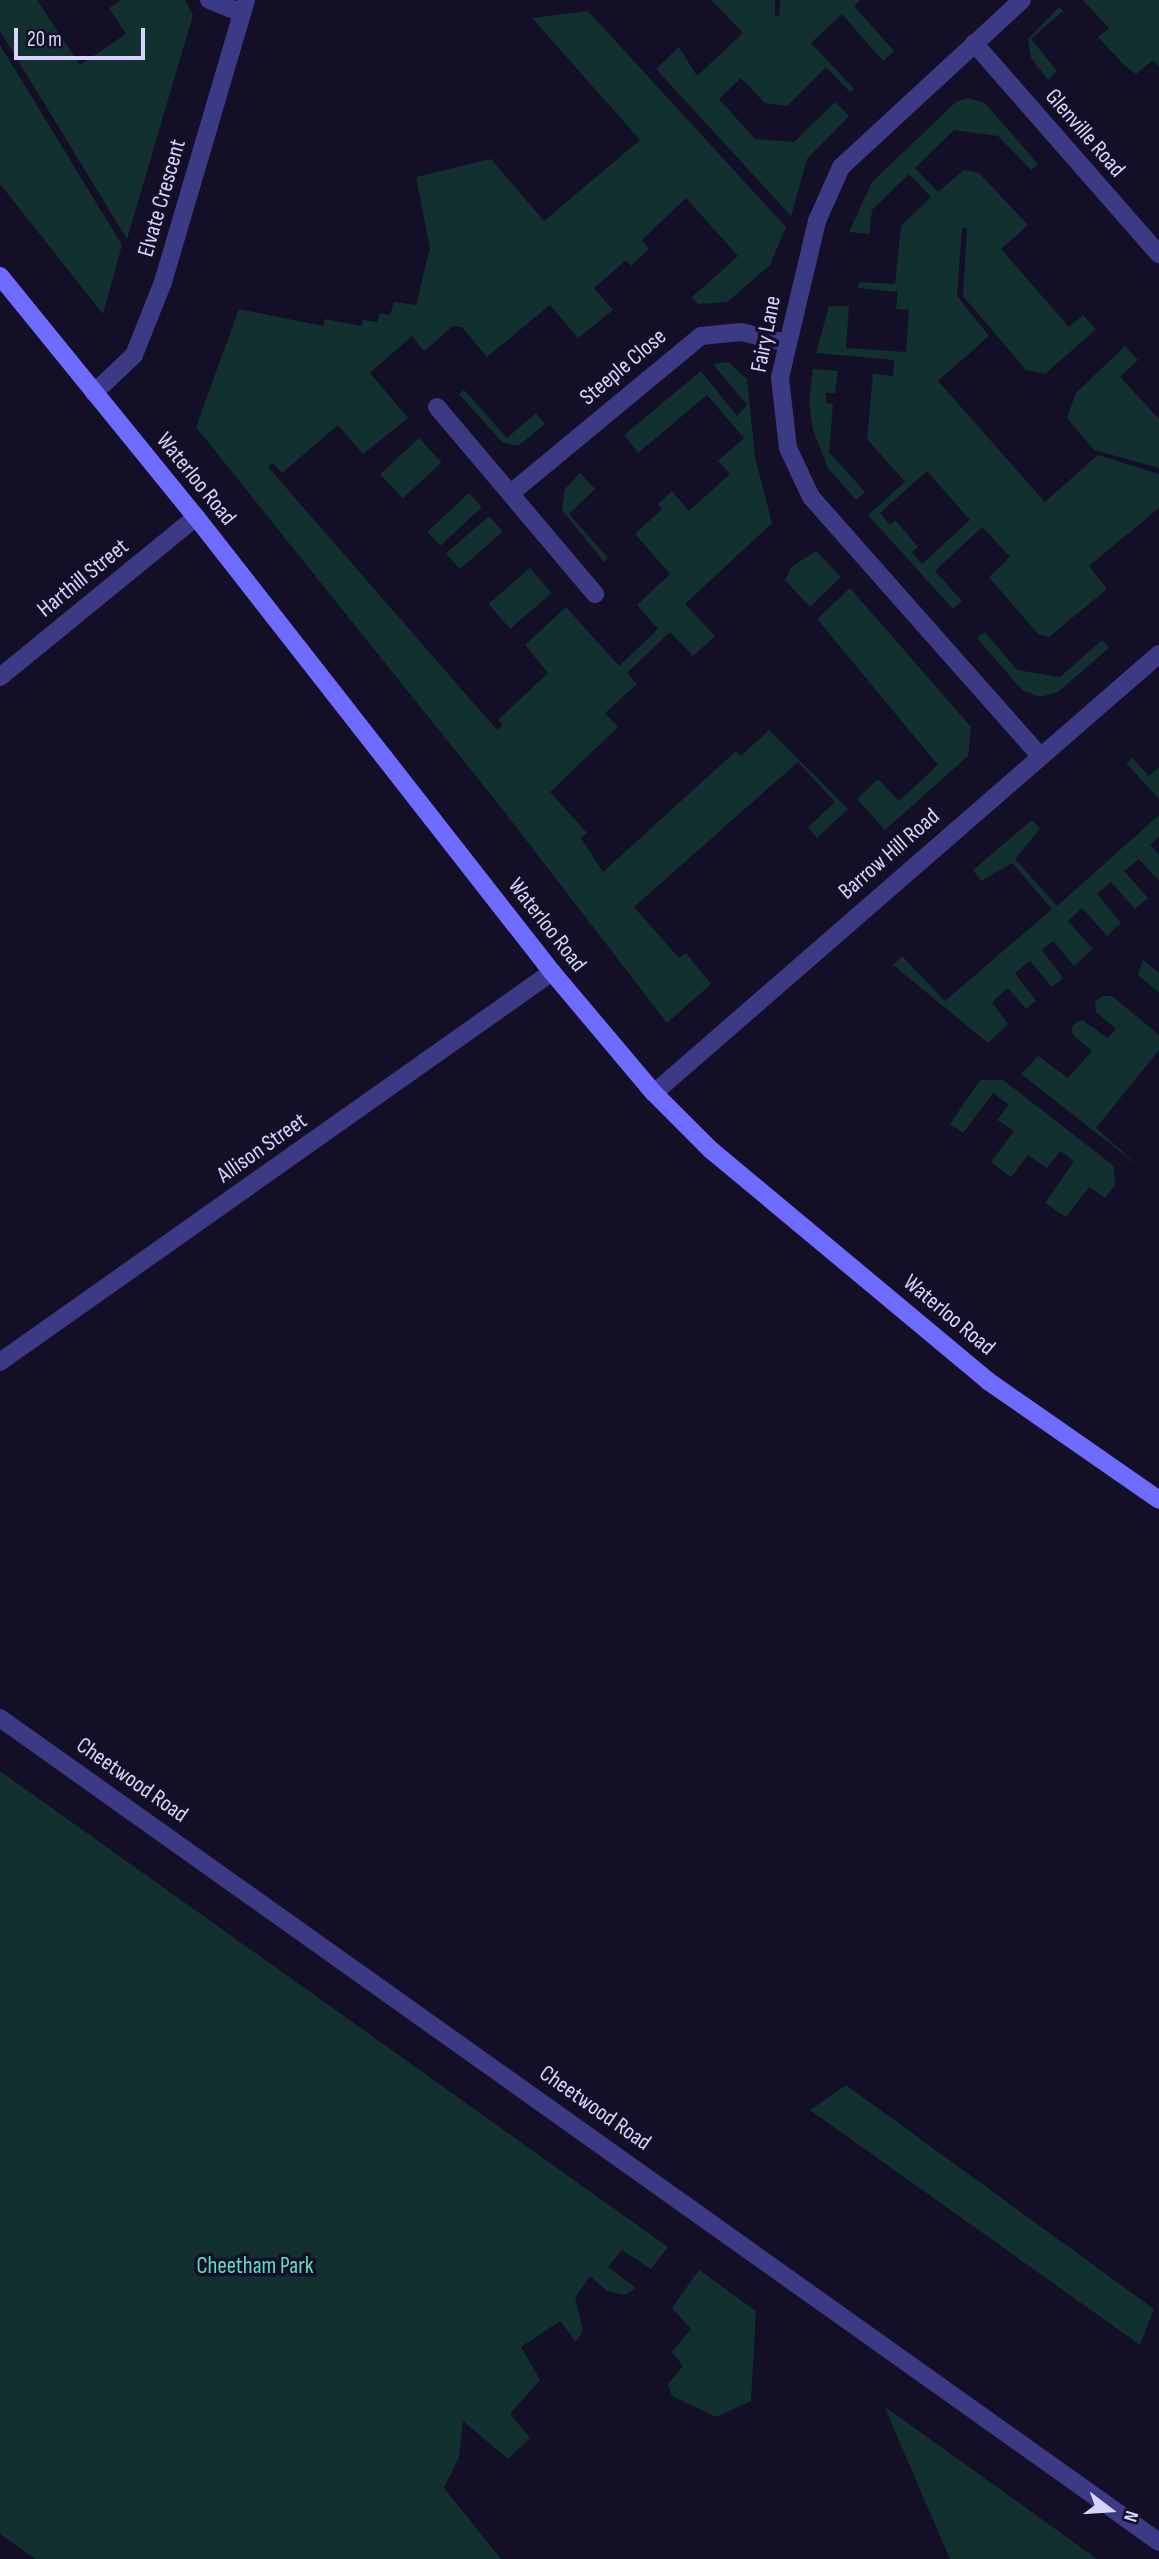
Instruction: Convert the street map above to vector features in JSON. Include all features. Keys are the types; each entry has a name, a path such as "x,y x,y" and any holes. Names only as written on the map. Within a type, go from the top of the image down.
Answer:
{"main road":[{"name":"Waterloo Road","path":"0,276 196,517 552,972 653,1093 711,1150 988,1381 1159,1500"}],"street":[{"path":"209,0 244,6"},
{"name":"Fairy Lane","path":"1021,0 841,167 817,221 780,378 781,410 797,475 1040,756"},
{"name":"Elvate Crescent","path":"94,393 134,355 163,282 244,6"},
{"name":"Glenville Road","path":"974,43 1159,254"},
{"name":"Steeple Close","path":"510,493 701,336 741,332 787,343"},
{"path":"437,407 595,594"},
{"name":"Harthill Street","path":"0,677 196,517"},
{"name":"Barrow Hill Road","path":"653,1093 1159,654"},
{"name":"Allison Street","path":"0,1362 552,972"},
{"name":"Cheetwood Road","path":"0,1718 1159,2542"}],"green space":[{"path":"0,0 37,0 80,65 126,34 109,8 121,0 185,0 193,15 127,239 0,31"},
{"path":"711,0 775,0 775,15 779,17 780,0 860,0 854,6 894,51 883,61 842,14 811,43 854,89 850,92 826,67 787,106 765,103 741,78 719,99 755,139 794,142 835,102 849,116 807,159 791,216 656,69 679,47 697,76 743,33"},
{"path":"1083,0 1159,0 1159,67 1153,60 1136,74 1125,66 1098,37 1109,28"},
{"path":"1059,7 1063,11 1031,39 1057,71 1048,80 1031,58 1028,39"},
{"path":"588,11 786,227 770,265 727,302 698,304 692,297 738,256 686,198 642,240 649,249 631,266 626,260 594,288 613,310 578,338 550,305 487,357 462,327 453,326 424,351 412,336 370,373 408,418 363,454 338,425 282,473 273,463 268,467 497,730 503,725 498,720 548,673 525,645 566,607 619,666 658,629 637,605 670,574 635,534 662,509 658,504 672,491 689,511 730,474 718,461 744,438 707,395 638,453 624,435 701,371 737,416 747,405 713,364 728,362 747,379 755,457 772,523 685,604 715,636 693,656 670,632 627,673 637,684 605,713 618,727 550,792 587,833 581,838 603,872 736,751 741,756 769,730 848,809 817,838 808,827 835,802 798,762 634,907 679,958 686,953 711,984 667,1023 503,810 196,427 239,309 323,326 325,319 361,326 363,320 377,322 380,313 390,315 394,302 416,305 430,248 416,177 491,159 544,221 640,140 532,18"},
{"path":"0,45 122,245 103,314 0,184"},
{"path":"968,98 985,103 1038,164 1031,170 998,136 954,130 915,168 938,192 964,170 979,173 1028,225 1001,249 1069,327 1083,315 1096,329 1045,374 1026,370 963,296 967,228 962,228 957,296 989,336 938,381 1045,502 1098,455 1159,474 1159,508 1089,566 1107,589 1049,637 1038,634 989,577 1010,557 982,527 935,571 962,601 953,609 868,515 905,482 867,439 873,374 893,376 894,360 816,353 829,306 849,306 846,348 906,352 909,310 896,309 898,292 858,288 859,282 895,284 901,226 931,197 909,174 872,210 869,234 849,232 872,182 956,102","holes":["927,471 970,520 922,564 912,552 918,547 895,520 890,525 880,513"]},
{"path":"1125,346 1138,360 1120,377 1159,419 1159,468 1094,450 1067,418 1076,393"},
{"path":"813,369 838,371 835,393 826,393 826,403 833,404 829,452 865,492 856,500 828,468 813,430 809,402"},
{"path":"464,390 507,438 536,413 545,424 518,446 502,442 459,394"},
{"path":"419,438 442,462 403,498 380,474"},
{"path":"580,473 595,489 569,514 608,558 604,562 562,510 565,489"},
{"path":"469,493 482,507 440,546 427,532"},
{"path":"489,516 503,532 460,569 446,553"},
{"path":"816,551 841,577 810,607 785,580 791,567"},
{"path":"530,568 552,593 510,629 488,604"},
{"path":"850,588 971,727 968,756 885,830 857,799 878,779 899,801 938,765 817,619"},
{"path":"985,632 1017,670 1060,677 1102,640 1109,648 1058,692 1040,697 1022,690 977,638"},
{"path":"1132,758 1149,776 1159,767 1159,799 1126,763"},
{"path":"1159,815 1159,837 1150,845 1159,855 1159,881 1139,859 1124,871 1148,898 1135,909 1111,882 1097,894 1121,923 1107,936 1082,908 1068,921 1093,949 1074,966 1053,941 1042,950 1063,978 1052,987 1030,961 1015,973 1036,1001 1026,1009 1008,988 992,1002 1008,1024 988,1043 893,965 902,956 945,1001 1052,909 1012,863 981,881 973,870 1032,820 1040,829 1015,859 1057,906"},
{"path":"1143,960 1159,973 1159,993 1138,975"},
{"path":"1103,996 1112,996 1159,1035 1159,1050 1096,1128 1141,1168 1021,1074 1038,1056 1068,1078 1092,1051 1074,1036 1071,1030 1075,1023 1082,1020 1108,1038 1116,1029 1096,1012 1095,1001"},
{"path":"980,1080 1003,1080 1114,1166 1115,1185 1105,1198 1089,1187 1066,1217 1045,1203 1074,1161 1060,1151 1047,1168 1028,1155 1011,1177 991,1162 1014,1131 997,1120 1009,1105 993,1093 963,1133 950,1124"},
{"name":"Cheetham Park","path":"0,1771 668,2247 651,2269 622,2250 608,2267 636,2288 624,2295 607,2291 590,2276 575,2298 583,2331 576,2342 560,2321 521,2347 540,2380 510,2414 530,2438 508,2459 463,2421 459,2457 444,2488 501,2559 36,2559 0,2534"},
{"path":"846,2085 1154,2309 1140,2345 810,2110"},
{"path":"699,2270 756,2311 751,2401 716,2417 672,2396 668,2384 683,2366 672,2352 691,2329 672,2308"},
{"path":"884,2406 1097,2559 950,2559"}]}
